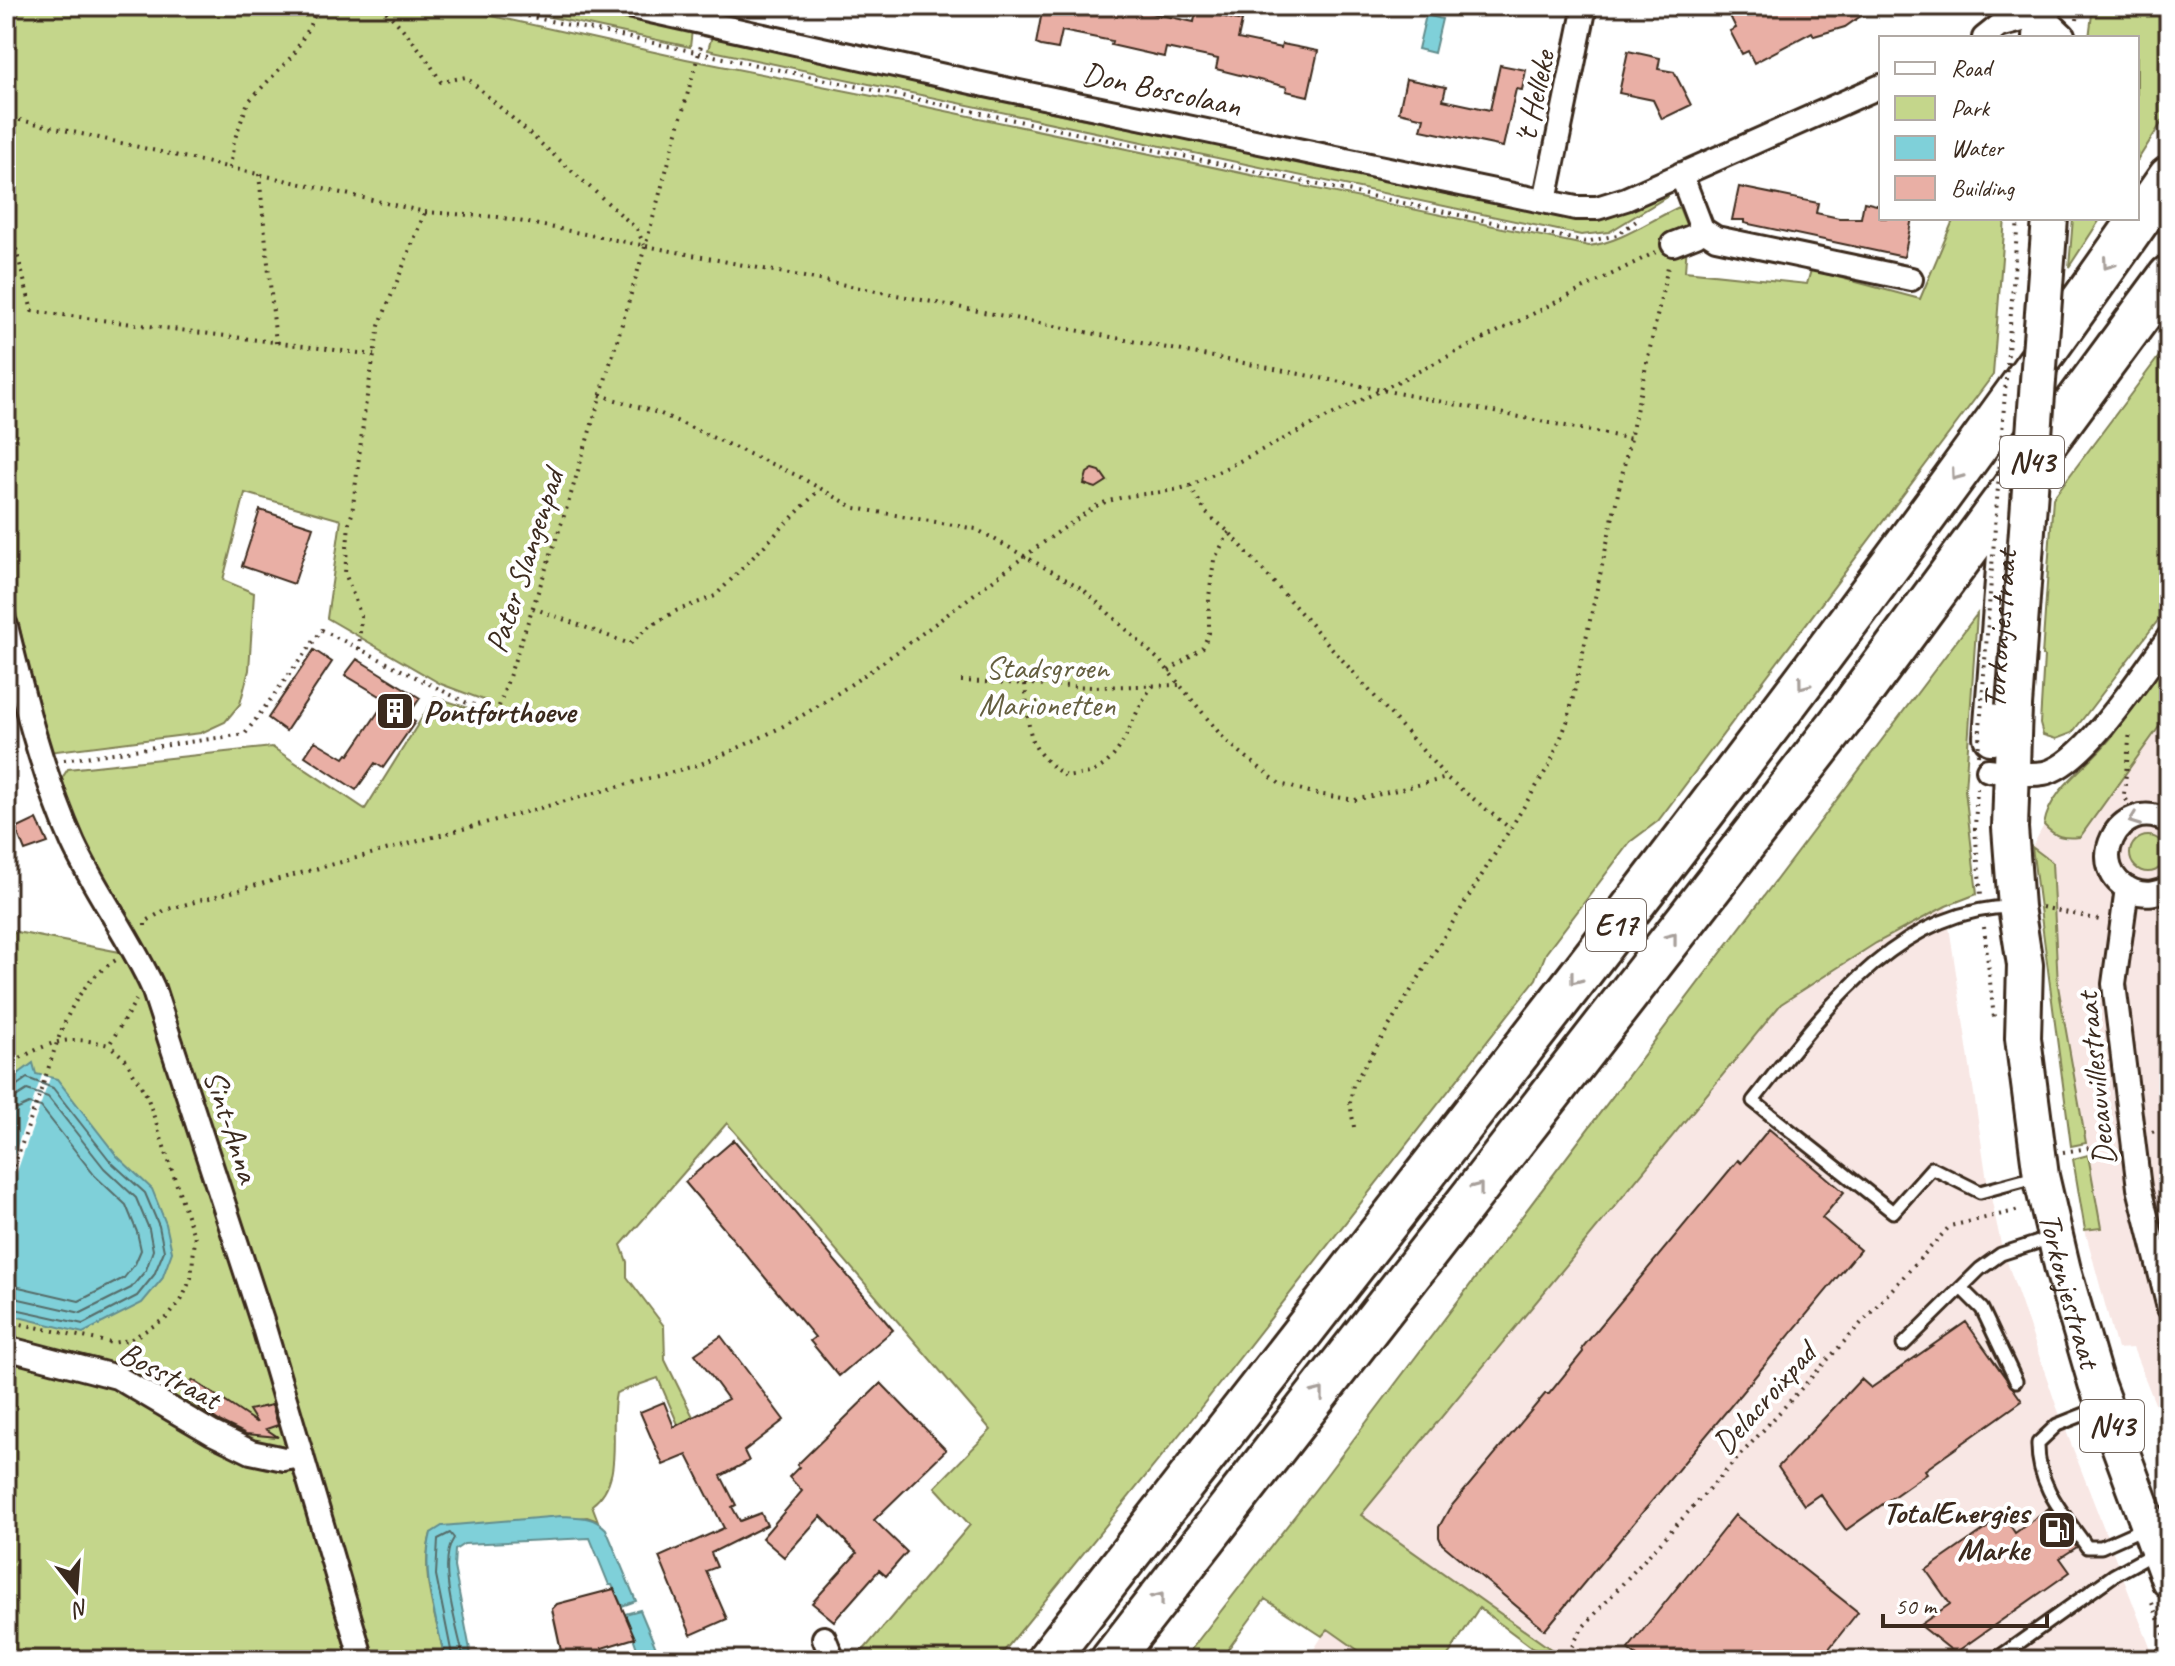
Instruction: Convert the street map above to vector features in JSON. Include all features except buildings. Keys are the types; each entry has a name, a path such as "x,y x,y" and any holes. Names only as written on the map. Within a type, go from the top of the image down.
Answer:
{"highway":[{"name":"E17","path":"1047,1660 1800,688 2076,311 2169,177"},
{"name":"E17","path":"1111,1660 1850,709 2169,276"}],"main road":[{"name":"Torkonjestraat","path":"2027,220 1987,830 2007,907 2002,966 2029,1179 2055,1237 2077,1322 2105,1407 2159,1552"},
{"name":"Torkonjestraat","path":"1989,764 2014,706 2050,220"}],"street":[{"name":"Don Boscolaan","path":"628,6 976,83 1576,208 1597,208 1879,87"},
{"name":"'t Helleke","path":"1545,201 1585,6"},
{"path":"1986,36 1999,26 2054,25"},
{"path":"1681,174 1702,229 1716,238 1911,279"},
{"path":"1673,244 1696,235 1702,229"},
{"name":"Sint-Anna","path":"6,626 29,723 74,845 134,948 153,988 232,1226 362,1660"},
{"path":"1989,764 2045,773 2060,767 2097,732 2169,637"},
{"path":"2169,822 2147,815 2134,817 2123,824 2109,845 2110,869 2127,888 2151,894 2169,887"},
{"name":"Decauvillestraat","path":"2127,888 2114,984 2139,1188 2169,1308"},
{"name":"Bosstraat","path":"6,1348 117,1377 212,1433 251,1452 284,1459 302,1456"},
{"path":"824,1638 833,1660"}],"lane":[{"path":"2007,907 1940,922 1894,949 1854,979 1753,1101 1893,1212 1932,1168 1980,1192 2029,1179"},
{"path":"1903,1345 2001,1254 2055,1237"},
{"path":"1961,1288 1982,1309 2016,1381"},
{"path":"2105,1407 2057,1425 2038,1443 2037,1464 2048,1492 2087,1547 2159,1552"},
{"path":"1995,1660 2114,1575 2159,1552"}],"path":[{"path":"230,168 234,141 248,102 294,54 320,6"},
{"path":"380,6 404,27 441,82 466,77 637,229 645,247"},
{"path":"480,6 1586,242 1617,235 1641,217"},
{"name":"Pater Slangenpad","path":"43,763 245,734 322,630 465,702 497,712 600,395 698,54"},
{"path":"6,111 20,120 425,212 498,217 1632,439"},
{"path":"259,174 276,343"},
{"path":"6,210 32,311 374,355"},
{"path":"359,649 361,616 345,573 349,523 374,355 379,326 425,212"},
{"path":"2009,1034 2007,907 1975,829 1989,764 2018,220"},
{"path":"6,1189 57,1040 73,1004 93,978 143,943 145,922 165,910 698,765 751,743 803,715 854,681 1098,505 1120,496 1190,486 1376,390 1673,244"},
{"path":"1354,1127 1350,1103 1353,1085 1550,764 1568,720 1673,244"},
{"path":"600,395 661,414 855,508 976,529 1083,589 1168,671 1225,740 1280,784 1355,800 1447,778"},
{"path":"1190,486 1206,513 1229,532 1447,778 1511,829"},
{"path":"533,608 630,644 645,629 676,611 715,596 820,489"},
{"path":"1168,671 1203,647 1209,633 1209,597 1214,560 1229,532"},
{"path":"961,681 1180,685"},
{"path":"1025,684 1032,745 1067,777 1092,773 1111,759 1153,686"},
{"path":"2123,700 2132,706 2124,795 2134,817"},
{"path":"2007,907 2122,925"},
{"path":"109,1045 140,993 153,988"},
{"path":"6,1065 57,1040 87,1040 109,1045 125,1059 147,1096 195,1239 191,1278 182,1299 168,1317 130,1340 112,1343 6,1321"},
{"path":"2067,1151 2110,1144"},
{"name":"Delacroixpad","path":"1564,1660 1583,1627 1950,1226 2024,1209 2029,1179"},
{"path":"6,1206 10,1207 6,1217"}],"shaded area":[{"path":"2169,713 2169,1439 2133,1348 2117,1349 2085,1230 2101,1227 2058,986 2052,863 2032,847 2044,825 2053,835 2065,839 2080,837"},
{"path":"1946,906 1986,1174 2001,1244 2056,1405 2155,1660 1592,1660 1586,1655 1581,1660 1567,1660 1561,1656 1558,1660 1545,1660 1551,1650 1361,1515 1781,1004 1876,943"},
{"path":"1327,1629 1372,1660 1307,1660"}],"green space":[{"name":"Stadsgroen Marionetten","path":"6,6 447,6 686,59 1589,246 1624,236 1679,207 1688,229 1685,271 1807,284 1811,270 1920,299 1953,220 2005,220 1993,375 1658,821 1630,842 1546,953 1536,979 1191,1420 997,1660 855,1660 970,1525 935,1487 991,1430 727,1123 621,1245 627,1262 627,1277 664,1326 665,1360 710,1451 693,1459 658,1378 616,1393 614,1453 609,1482 592,1505 598,1521 587,1517 431,1533 428,1581 445,1660 6,1660 6,930 120,952 130,921 74,824 62,778 68,769 272,747 365,809 435,697 483,713 489,702 441,684 327,618 341,520 245,493 223,580 254,593 249,670 240,704 225,722 201,733 49,752 6,570"},
{"path":"499,6 580,6 692,30 690,47"},
{"path":"2093,6 2169,6 2169,111 2139,158 2139,36 2089,36"},
{"path":"712,36 1074,117 1593,220 1606,219 1667,192 1668,196 1609,232 1581,235 708,50"},
{"path":"2073,220 2100,220 2069,267"},
{"path":"2169,343 2169,606 2072,733 2056,739 2043,735 2040,724 2053,498"},
{"path":"1977,614 1965,790 1977,894 1946,906 1876,943 1781,1004 1361,1515 1552,1650 1546,1658 1479,1608 1445,1660 1372,1660 1328,1629 1322,1636 1265,1599 1220,1660 1183,1660 1325,1477"},
{"path":"2169,656 2169,713 2080,837 2056,835 2044,825 2054,800 2111,738"},
{"path":"2148,836 2161,841 2166,854 2161,867 2148,872 2135,867 2130,854 2135,841"},
{"path":"2032,847 2052,862 2058,986 2086,1143 2071,1146"},
{"path":"2088,1155 2101,1228 2085,1230 2073,1159"}],"water":[{"path":"1426,15 1442,19 1434,53 1418,49"},
{"path":"33,1063 36,1074 57,1079 117,1156 152,1189 166,1224 172,1252 162,1279 142,1303 83,1333 6,1314 6,1083"},
{"path":"561,1516 591,1519 606,1529 636,1601 622,1606 612,1585 609,1585 590,1538 464,1544 455,1550 454,1567 472,1660 445,1660 428,1580 431,1533 442,1526"},
{"path":"640,1610 661,1660 641,1660 625,1614"}],"pier":[{"path":"42,1075 50,1078 8,1197 15,1200 6,1227 6,1178"}],"place":[{"name":"Pontforthoeve","path":"395,711"},
{"name":"TotalEnergies Marke","path":"2057,1530"}]}
